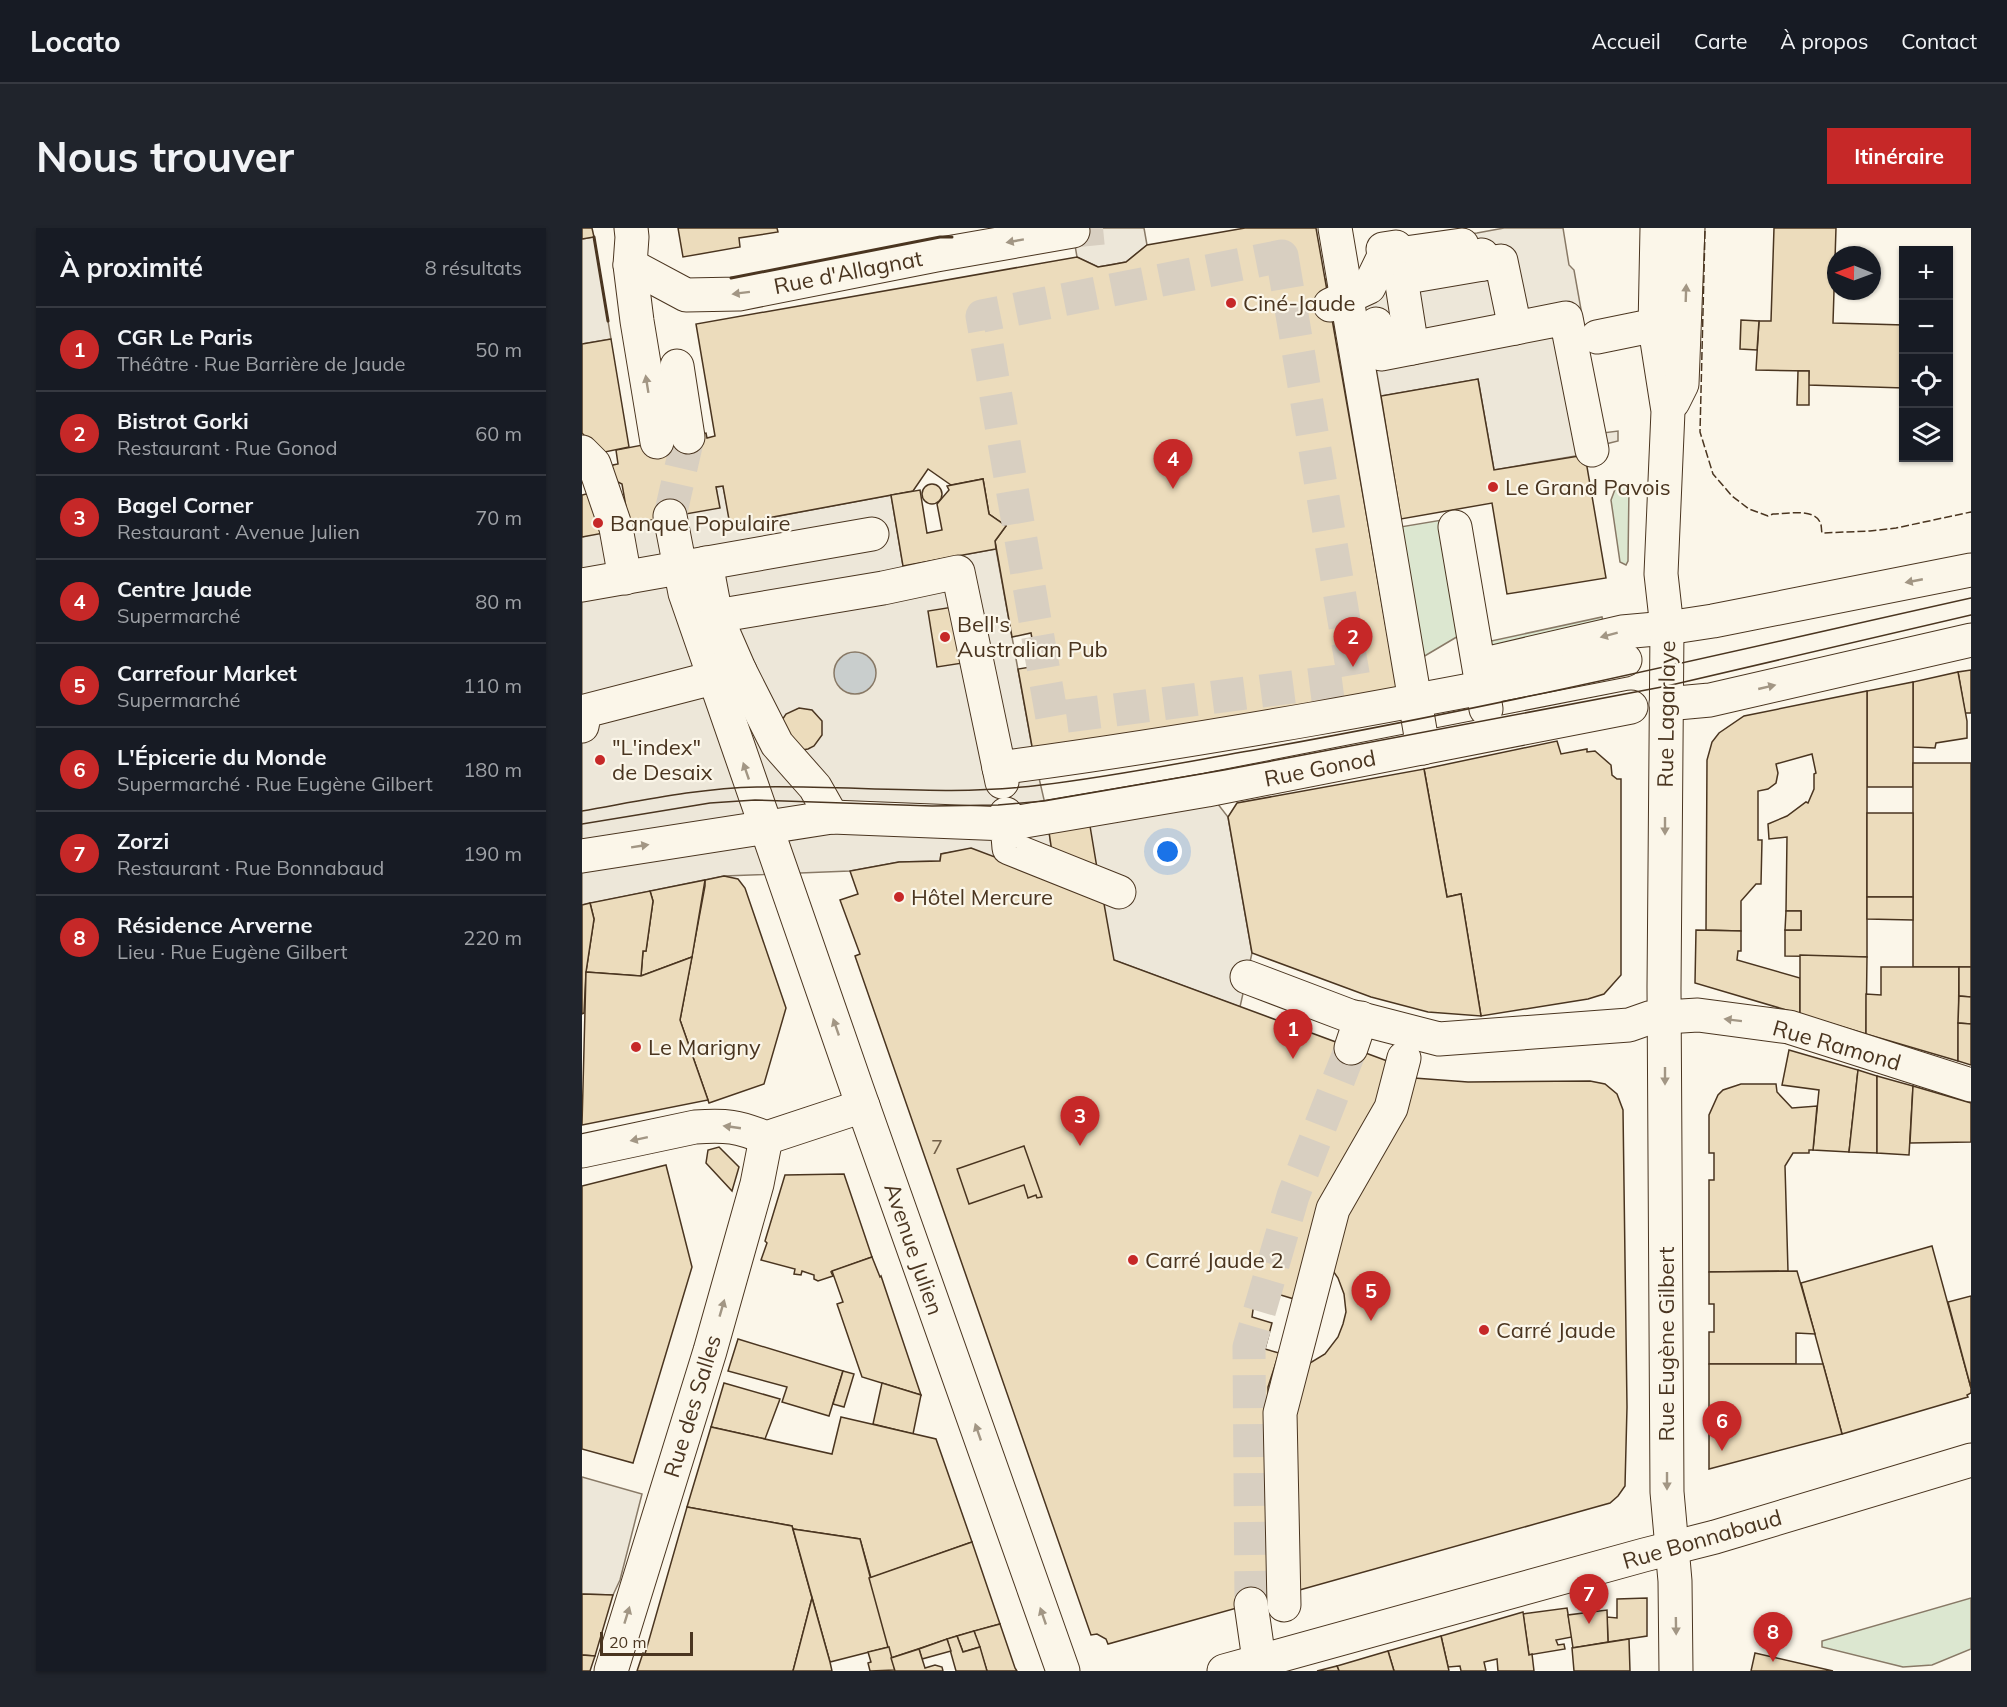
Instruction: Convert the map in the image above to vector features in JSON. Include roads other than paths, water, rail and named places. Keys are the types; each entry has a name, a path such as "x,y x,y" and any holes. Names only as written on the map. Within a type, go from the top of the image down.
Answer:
{"street":[{"path":"631,228 630,265 637,321 672,439 677,366"},
{"path":"1431,228 1336,237 1358,303 1381,354 1566,318 1592,450"},
{"name":"Rue Lagarlaye","path":"1657,228 1655,328 1675,397"},
{"name":"Rue d'Allagnat","path":"630,265 686,295 739,294 936,255 1073,231"},
{"name":"Rue Lagarlaye","path":"1664,1018 1666,628 1661,574 1686,235"},
{"path":"1358,303 1392,267 1481,251 1502,261 1515,328"},
{"path":"1392,267 1412,348"},
{"path":"1358,303 1423,748"},
{"path":"1597,337 1641,328 1655,328"},
{"path":"582,452 594,464 616,528 625,578"},
{"path":"670,516 716,616 727,675"},
{"path":"1455,527 1488,675 1493,735"},
{"path":"582,585 872,534"},
{"path":"693,566 685,594 727,675 777,744 815,787 832,817"},
{"path":"1488,675 1622,632 1713,621 1971,570"},
{"path":"716,616 883,588 958,572 1003,797 1009,848 1119,892"},
{"path":"1666,704 1710,700 1971,640"},
{"name":"Rue Gonod","path":"1003,797 1095,755 1415,701 1488,675 1625,660"},
{"path":"582,726 585,711 727,675"},
{"name":"Avenue Julien","path":"727,675 766,826 1063,1671"},
{"name":"Rue Gonod","path":"582,856 766,826 1003,797 1207,790 1631,707"},
{"name":"Rue Ramond","path":"1247,976 1354,1027 1439,1040 1629,1025 1649,1018 1698,1015 1789,1027 1971,1085"},
{"name":"Rue Eugène Gilbert","path":"1664,1018 1667,1492 1673,1549 1676,1671"},
{"path":"1284,1605 1280,1413 1333,1209 1391,1108 1404,1058"},
{"path":"582,1151 695,1127 727,1125 766,1138 863,1106"},
{"name":"Rue des Salles","path":"611,1671 710,1351 758,1184 766,1138"},
{"name":"Rue Bonnabaud","path":"1224,1671 1644,1555 1673,1549 1971,1460"},
{"path":"1251,1604 1259,1660"}],"tunnel":[{"path":"1073,231 1103,228"},
{"path":"1282,256 1354,679 1052,718 982,316 1282,256"},
{"path":"670,516 688,437"},
{"path":"1251,1604 1249,1347 1293,1196 1351,1048"}],"tram line":[{"path":"582,811 735,788 970,790 1041,785 1099,777 1447,713 1971,598"},
{"path":"582,824 710,803 755,800 932,806 998,805 1044,801 1224,770 1667,686 1971,615"}],"place":[{"name":"Ciné-Jaude","path":"1231,303"},
{"name":"Le Grand Pavois","path":"1493,487"},
{"name":"Centre Jaude","path":"1173,489"},
{"name":"Banque Populaire","path":"598,523"},
{"name":"Bell's Australian Pub","path":"945,637"},
{"name":"Bistrot Gorki","path":"1353,667"},
{"name":"\"L'index\" de Desaix","path":"600,760"},
{"name":"Hôtel Mercure","path":"899,897"},
{"name":"Le Marigny","path":"636,1047"},
{"name":"CGR Le Paris","path":"1293,1059"},
{"name":"Bagel Corner","path":"1080,1146"},
{"name":"Carré Jaude 2","path":"1133,1260"},
{"name":"Carrefour Market","path":"1371,1321"},
{"name":"Carré Jaude","path":"1484,1330"},
{"name":"L'Épicerie du Monde","path":"1722,1451"},
{"name":"Zorzi","path":"1589,1624"},
{"name":"Résidence Arverne","path":"1773,1662"}]}
